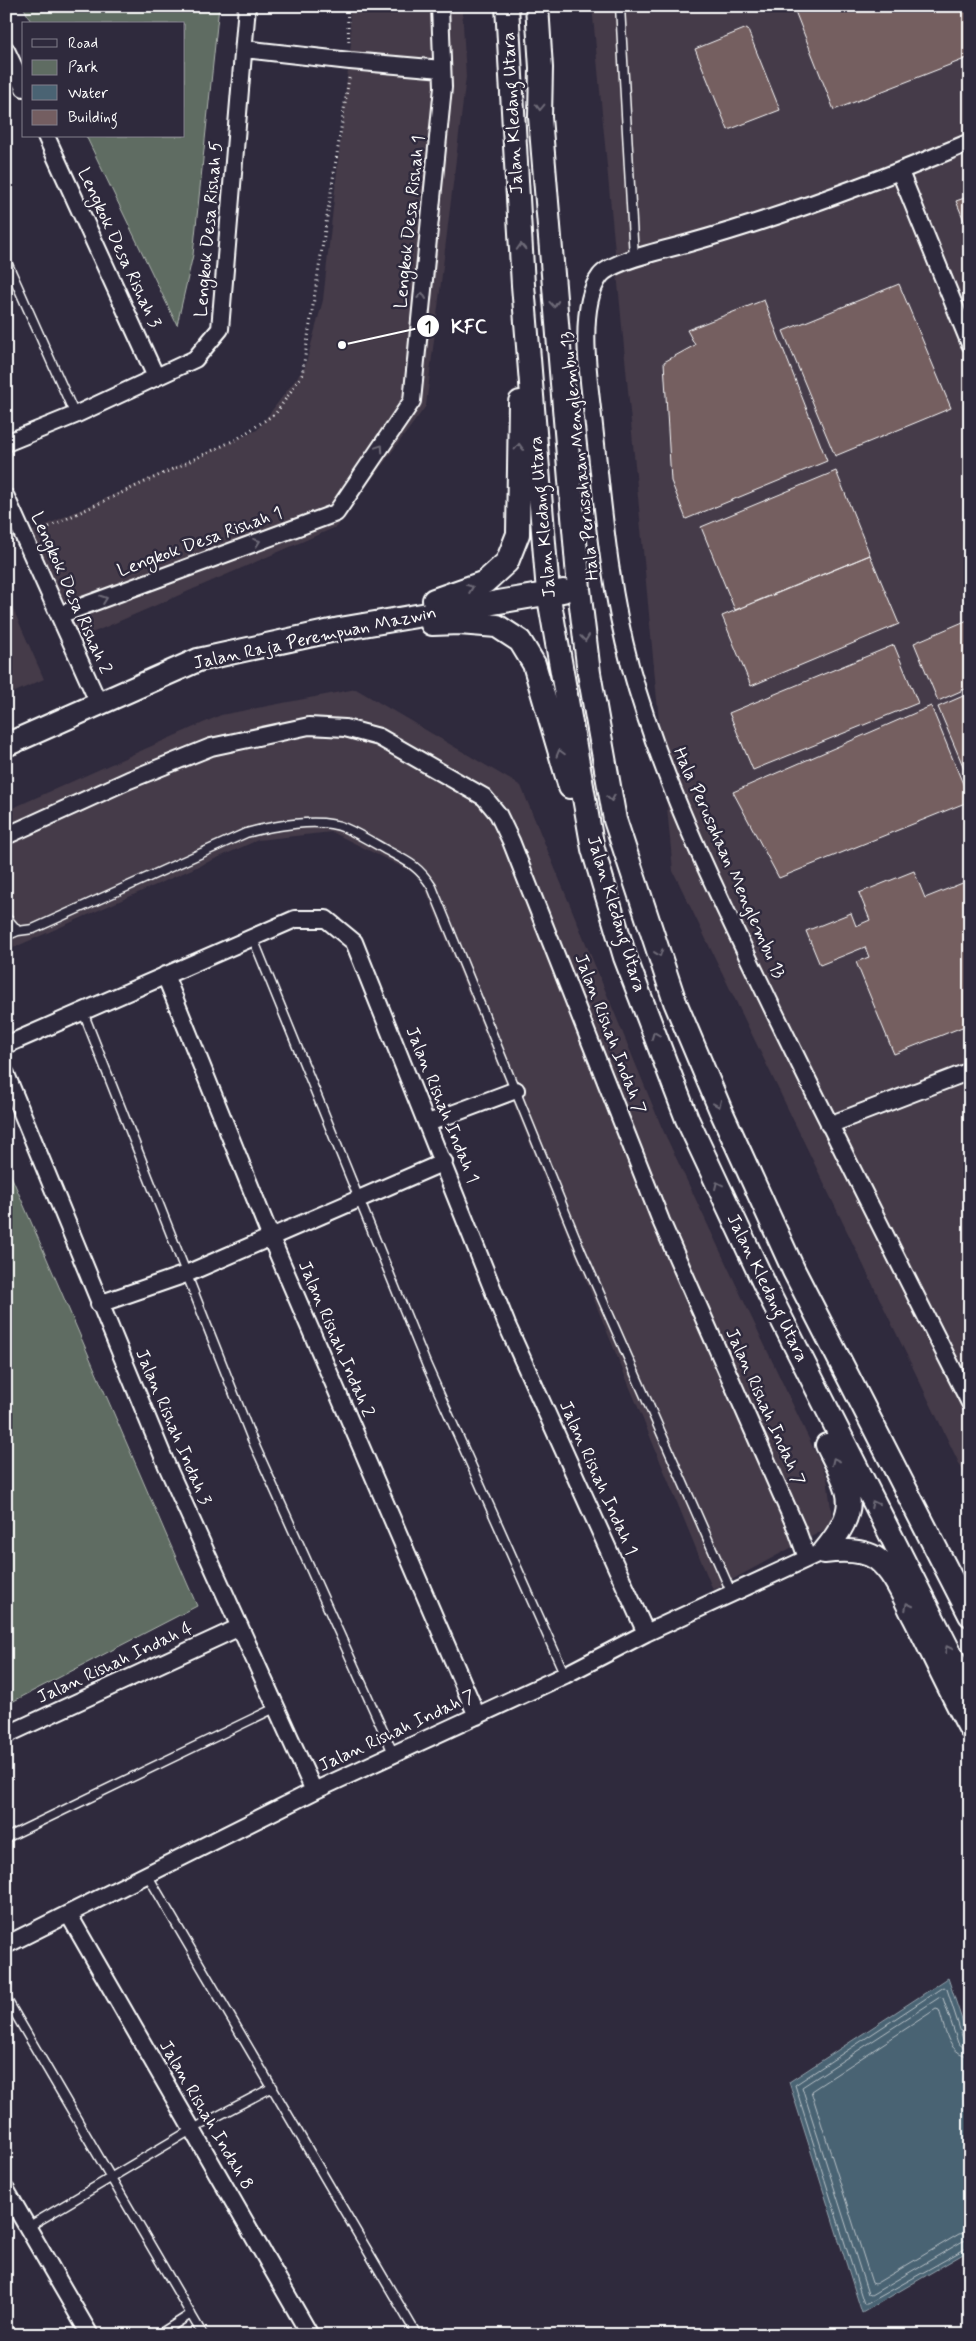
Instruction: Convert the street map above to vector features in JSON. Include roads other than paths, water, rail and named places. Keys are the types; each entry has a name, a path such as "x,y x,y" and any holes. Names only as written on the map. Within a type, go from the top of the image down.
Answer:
{"main road":[{"name":"Jalan Kledang Utara","path":"507,6 523,285 548,592 593,849 625,957 687,1119 770,1296 970,1692"},
{"name":"Jalan Kledang Utara","path":"541,11 540,118 579,589 589,673 615,820 675,1002 721,1111 794,1271 970,1615"},
{"path":"340,629 450,596 485,582 507,562 518,534 523,285"},
{"name":"Jalan Raja Perempuan Mazwin","path":"6,745 198,660 340,629 548,592 579,589"},
{"path":"340,629 459,623 497,626 520,641 534,664 570,787 593,849"},
{"path":"770,1296 774,1322 796,1382 847,1488 850,1502 848,1518 841,1530 816,1555"},
{"path":"816,1555 842,1550 867,1554 885,1568 900,1590 970,1728"}],"street":[{"name":"Lengkok Desa Rishah 5","path":"6,443 75,415 196,359 220,329 248,6"},
{"name":"Lengkok Desa Rishah 1","path":"59,616 336,513 412,401 443,87 440,6"},
{"path":"244,49 350,62 442,69"},
{"path":"6,50 22,84"},
{"name":"Lengkok Desa Rishah 3","path":"47,138 156,377"},
{"path":"634,258 759,223 900,172 970,142"},
{"path":"900,172 970,344"},
{"name":"Hala Perusahaan Menglembu 13","path":"634,258 603,271 593,288 586,315 592,409 607,549 629,663 662,767 706,870 829,1125 970,1403"},
{"name":"Lengkok Desa Rishah 2","path":"6,497 100,704"},
{"name":"Jalan Rishah Indah 7","path":"6,836 129,780 211,747 309,726 345,728 379,737 484,797 498,814 565,975 661,1221 797,1530 816,1555 646,1633 565,1675 478,1716 314,1791 69,1916 6,1945"},
{"name":"Jalan Rishah Indah 1","path":"6,1046 252,936 295,919 326,919 354,942 444,1162 507,1325 646,1633"},
{"name":"Jalan Rishah Indah 2","path":"165,975 271,1238 478,1716"},
{"path":"829,1125 970,1071"},
{"name":"Jalan Rishah Indah 3","path":"6,1074 167,1466 314,1791"},
{"path":"428,1123 516,1090"},
{"path":"99,1304 186,1274 444,1162"},
{"name":"Jalan Rishah Indah 4","path":"6,1735 240,1627"},
{"name":"Jalan Rishah Indah 8","path":"69,1916 310,2335"},
{"path":"6,2190 90,2335"}],"lane":[{"path":"620,6 634,258"},
{"path":"6,260 75,415"},
{"path":"6,936 18,930 33,929 246,833 264,828 328,823 344,827 423,872 432,887 581,1251 732,1594"},
{"path":"6,917 18,930"},
{"path":"252,936 427,1366 565,1675"},
{"path":"83,1012 251,1437 394,1754"},
{"path":"6,1838 277,1707"},
{"path":"148,1876 417,2335"},
{"path":"6,1998 203,2335"},
{"path":"28,2227 191,2130 272,2086"},
{"path":"158,2335 191,2314"}],"water":[{"path":"948,1978 970,2044 970,2250 862,2313 789,2082"}],"place":[{"name":"KFC","path":"342,345"}]}
